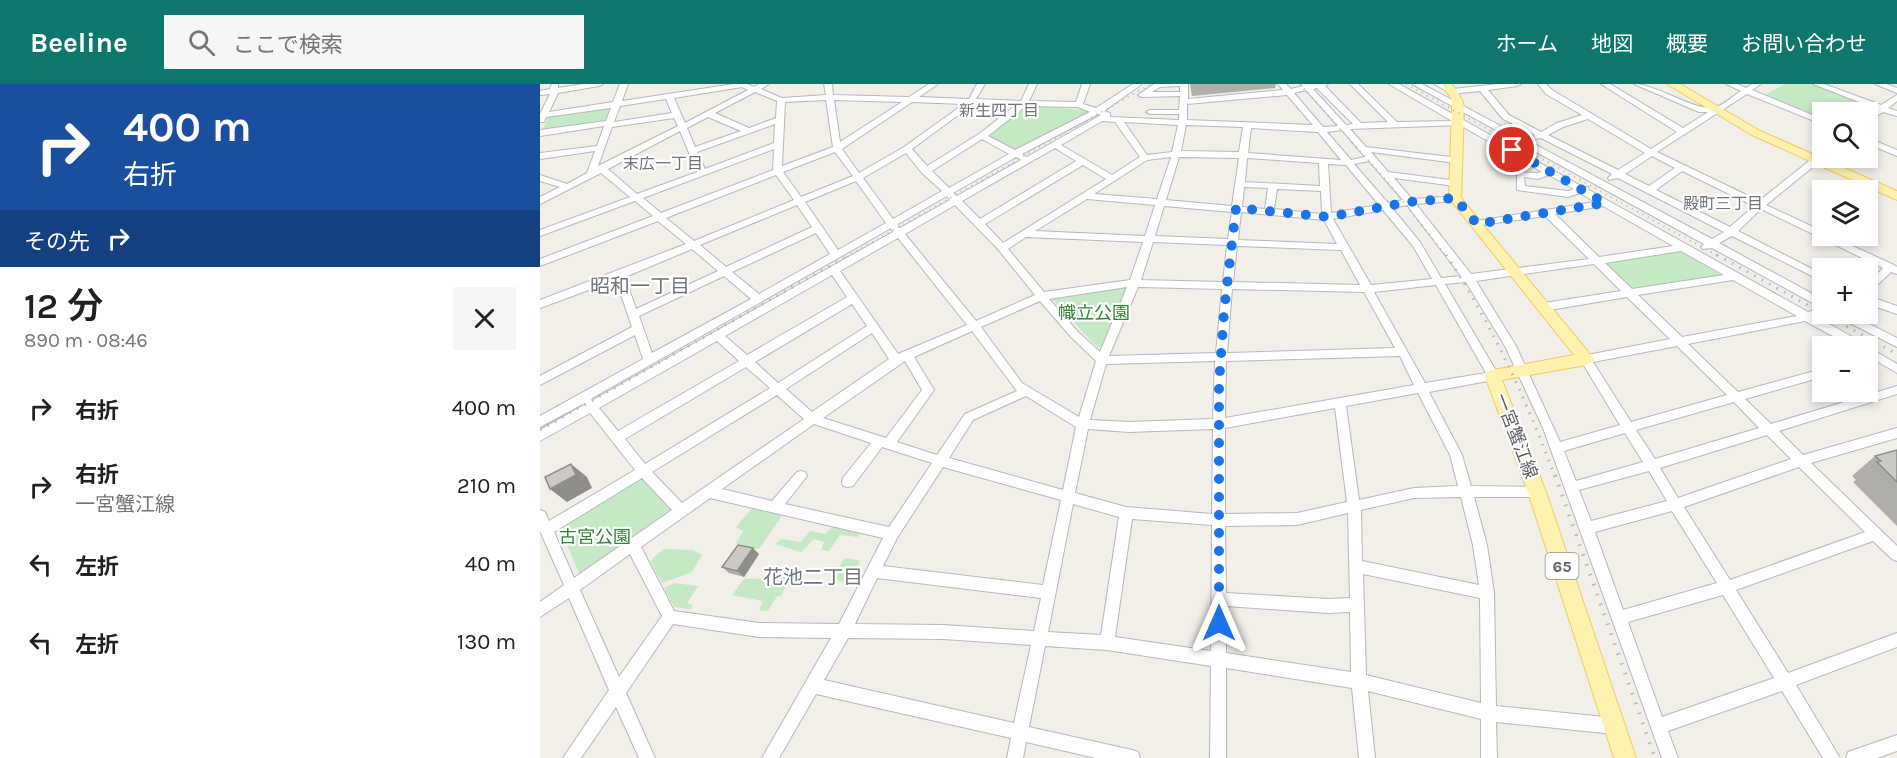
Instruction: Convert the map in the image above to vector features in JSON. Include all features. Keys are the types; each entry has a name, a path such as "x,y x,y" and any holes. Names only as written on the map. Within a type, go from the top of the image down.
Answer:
{"main road":[{"path":"1672,84 1756,134 1812,155"},
{"path":"1450,88 1457,116 1455,198 1586,359"},
{"path":"1840,168 1897,196"},
{"name":"一宮蟹江線","path":"1586,359 1493,376 1537,492 1624,758"}],"street":[{"path":"540,93 554,87 599,84"},
{"path":"596,171 624,84"},
{"path":"541,119 617,104 743,84 781,100 829,97 1079,105 1099,115 1118,120 1184,100 1289,92 1315,85"},
{"path":"540,201 765,84"},
{"path":"828,84 837,148 896,229 1025,392 1083,424 1129,427 1218,424 1493,376 1417,244 1282,84"},
{"path":"540,263 837,148 934,84"},
{"path":"540,304 619,275 858,177 907,149 971,102 981,84"},
{"path":"925,171 982,136 1024,104 1033,84"},
{"path":"1079,105 1086,84"},
{"path":"540,422 587,402 717,335 834,270 896,229 953,197 1028,161 1099,115 1138,84"},
{"path":"1354,84 1395,124"},
{"path":"1393,84 1457,116 1550,172 1842,336"},
{"path":"1416,84 1457,116 1526,143 1812,298"},
{"path":"1438,84 1450,88 1482,88 1517,84"},
{"path":"1542,84 1549,92 1652,153 1812,230"},
{"path":"1605,84 1683,132"},
{"path":"1638,84 1702,110 1715,110"},
{"path":"1730,84 1812,118"},
{"path":"1550,172 1538,176 1520,174 1520,188 1568,194 1602,184 1758,84"},
{"path":"1817,84 1897,114"},
{"path":"1879,84 1897,91"},
{"path":"1315,85 1359,125"},
{"path":"1315,85 1343,126 1388,175 1467,277 1495,318 1523,371 1572,487 1670,758"},
{"path":"541,119 555,93 554,87"},
{"path":"1482,88 1506,117 1812,273"},
{"path":"669,96 702,173"},
{"path":"1878,112 1897,97"},
{"path":"781,100 778,172 837,256"},
{"path":"1014,758 1083,424 1102,360 1134,283 1160,203 1175,154 1184,100"},
{"path":"1150,111 1184,100 1247,124 1321,130 1457,116"},
{"path":"710,114 749,130"},
{"path":"540,133 676,115"},
{"path":"953,197 1017,155 1099,115"},
{"path":"1512,150 1540,135 1588,116"},
{"path":"692,151 779,120"},
{"path":"1118,120 1145,158"},
{"path":"1218,758 1218,424 1221,357 1227,284 1247,124"},
{"path":"982,136 1028,161"},
{"path":"540,233 778,145"},
{"path":"1878,145 1897,153"},
{"path":"1054,146 1113,178"},
{"path":"540,156 602,148"},
{"path":"907,149 925,171 1002,248 1042,296 1102,360 1403,352"},
{"path":"1002,248 1145,158 1175,154 1242,155 1348,163 1368,154 1456,160"},
{"path":"979,224 1083,161"},
{"path":"1323,162 1328,217 1403,352 1456,455 1466,490 1480,545 1487,593 1489,758"},
{"path":"1694,253 1731,232 1760,205 1812,164"},
{"path":"1648,191 1682,167"},
{"path":"596,171 636,196 659,218 759,300"},
{"path":"1388,175 1455,183"},
{"path":"540,178 568,187"},
{"path":"1239,184 1325,189"},
{"path":"1269,211 1273,186"},
{"path":"1087,196 1328,217 1410,202 1455,198"},
{"path":"1477,224 1605,203"},
{"path":"1549,214 1897,555"},
{"path":"634,314 818,228"},
{"path":"540,436 649,360 837,256 896,229"},
{"path":"1025,234 1345,248"},
{"path":"1846,246 1894,269 1878,281"},
{"path":"540,610 902,357 1042,296 1134,283 1368,289 1516,273 1684,247"},
{"path":"834,270 873,327 902,357 928,390 848,482"},
{"path":"619,275 649,360"},
{"path":"1544,307 1736,276"},
{"path":"617,438 747,363 853,298"},
{"path":"1878,303 1897,310"},
{"path":"1810,317 1586,359 1832,758"},
{"path":"1860,324 1897,344"},
{"path":"546,531 776,390 873,327"},
{"path":"540,381 638,328"},
{"path":"717,335 776,390 812,419 941,461 1126,513 1219,520 1297,519 1414,493 1466,490 1537,492"},
{"path":"1878,360 1897,369"},
{"path":"1556,448 1812,376"},
{"path":"1572,487 1653,465 1897,390"},
{"path":"770,758 843,632 891,534 969,417 1025,392"},
{"path":"587,402 644,472 681,511"},
{"path":"1340,403 1354,507 1359,681 1367,758"},
{"path":"1586,528 1676,504 1800,461 1897,433"},
{"path":"774,507 801,476"},
{"path":"710,492 891,534"},
{"path":"1107,643 1126,513"},
{"path":"540,516 647,758"},
{"path":"1619,618 1727,587 1876,534"},
{"path":"633,546 670,617"},
{"path":"1355,566 1487,593"},
{"path":"874,571 1048,592"},
{"path":"1219,599 1328,606 1356,605"},
{"path":"670,617 759,630 943,632 1107,643 1359,681 1490,713 1614,726"},
{"path":"571,758 670,617"},
{"path":"1658,726 1897,640"},
{"path":"811,685 1132,758"},
{"path":"1854,758 1897,743"}],"green space":[{"path":"1785,84 1812,84 1859,102 1812,102 1812,115 1765,95"},
{"path":"1032,106 1087,110 1088,112 1017,150 988,136 1022,109"},
{"path":"612,107 608,122 542,131 549,116"},
{"path":"1679,250 1726,278 1634,291 1606,264"},
{"name":"幟立公園","path":"1128,287 1104,345 1098,348 1050,297"},
{"name":"古宮公園","path":"644,477 674,511 581,577 560,530"},
{"path":"752,508 781,514 760,548 756,549 736,543 743,531 736,527"},
{"path":"834,526 861,532 858,537 840,535 829,551 821,550 824,542 814,539 801,552 775,544 781,539 801,542 810,531 825,534"},
{"path":"664,549 693,550 702,555 692,572 662,583 650,561"},
{"path":"844,559 860,561 855,572 864,576 858,585 832,579"},
{"path":"783,574 801,577 797,586 787,584 781,596 777,596 768,611 759,610 763,601 732,595 744,579 771,578"},
{"path":"674,583 698,586 687,603 693,605 691,609 674,607 664,588"}],"building":[{"path":"1897,450 1897,482 1877,462 1881,461 1875,456"},
{"path":"571,464 576,475 550,489 545,477"},
{"path":"738,545 753,548 737,571 722,567"}],"railway":[{"path":"846,257 1151,84"},
{"path":"1300,84 1386,180 1447,257"},
{"path":"1406,84 1720,257"},
{"path":"540,430 849,255"},
{"path":"1446,255 1463,281 1507,363 1555,477"},
{"path":"1717,255 1812,307"},
{"path":"1842,324 1897,354"},
{"path":"1555,475 1655,758"}],"district":[{"name":"新生四丁目","path":"999,110"},
{"name":"末広一丁目","path":"663,163"},
{"name":"殿町三丁目","path":"1723,203"},
{"name":"昭和一丁目","path":"640,286"},
{"name":"花池二丁目","path":"813,577"}],"route":[{"path":"1219,623 1219,384 1224,312 1236,208 1328,217 1410,202 1455,198 1477,224 1605,203 1512,150"}]}
